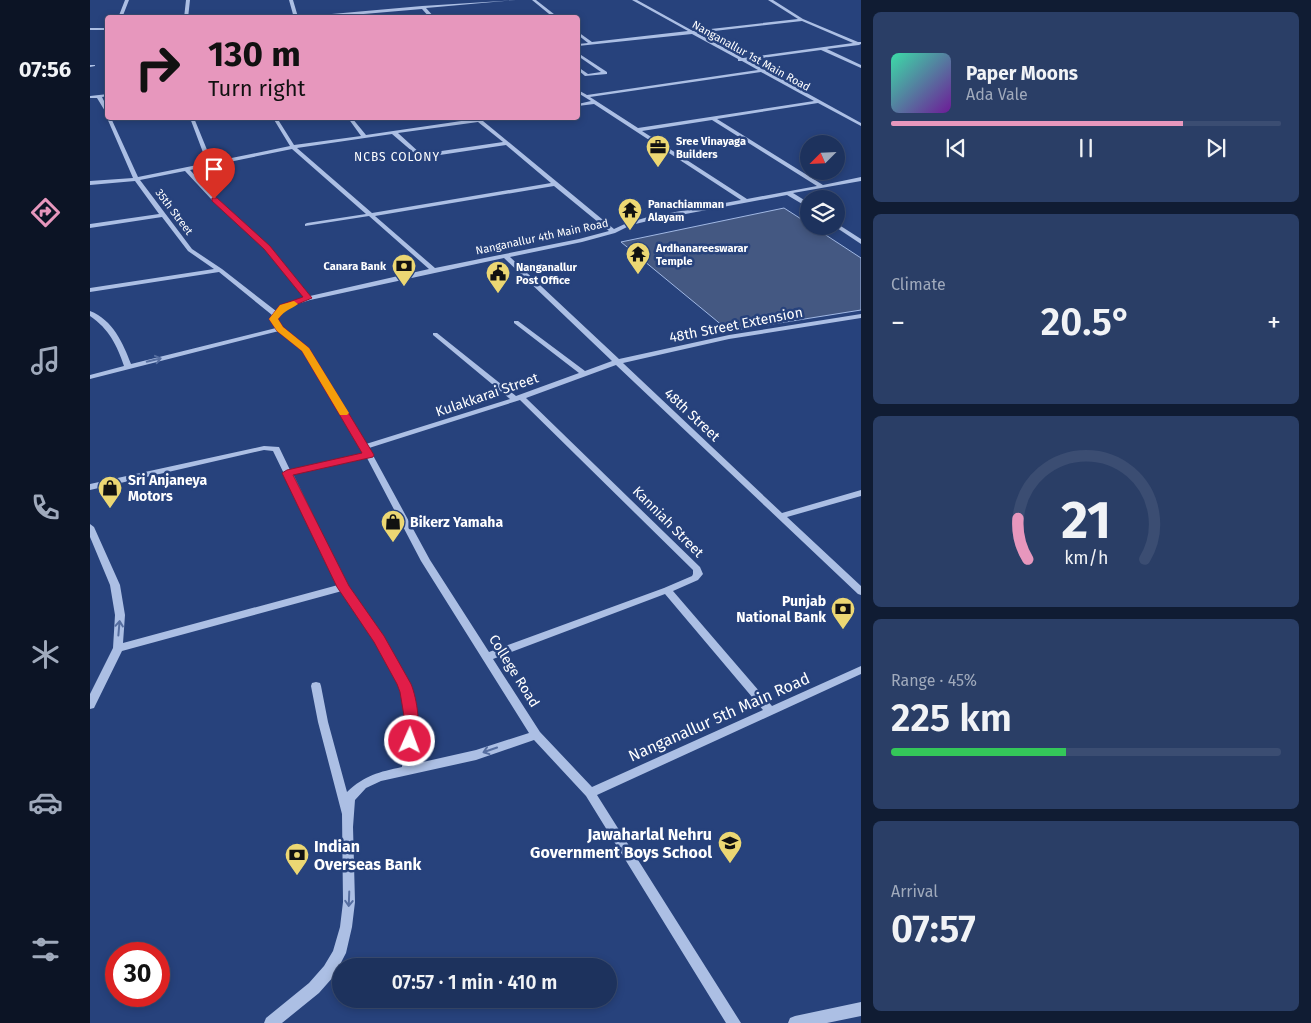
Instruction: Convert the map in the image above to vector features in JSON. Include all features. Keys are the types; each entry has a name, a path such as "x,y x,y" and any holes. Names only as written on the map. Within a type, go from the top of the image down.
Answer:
{"street":[{"path":"121,15 127,0"},
{"path":"186,15 188,0"},
{"path":"291,0 296,15"},
{"path":"339,15 410,6 422,7 514,0"},
{"path":"534,0 553,15"},
{"name":"Nanganallur 1st Main Road","path":"634,0 861,125"},
{"path":"770,0 802,20 860,44"},
{"path":"422,7 430,15"},
{"path":"580,45 802,20"},
{"path":"90,30 105,28"},
{"path":"580,35 591,43"},
{"path":"740,60 860,44"},
{"path":"822,49 861,67"},
{"path":"580,55 605,73 587,75 580,70"},
{"path":"586,96 759,70"},
{"path":"580,92 745,200"},
{"path":"90,97 105,95"},
{"name":"35th Street","path":"99,96 105,109"},
{"path":"580,104 595,102"},
{"path":"637,130 818,102"},
{"path":"714,119 820,186"},
{"name":"35th Street","path":"110,120 136,179 190,250 220,270 275,314"},
{"path":"193,120 210,164"},
{"path":"276,120 294,147 434,270"},
{"path":"352,120 364,136"},
{"path":"90,183 136,179 294,147 471,120"},
{"path":"479,120 614,232"},
{"path":"393,132 420,156 507,144"},
{"path":"186,169 214,199 267,247 308,298"},
{"name":"Nanganallur 4th Main Road","path":"275,314 283,307 308,298 614,232 629,224 648,219 861,179"},
{"path":"306,225 555,184"},
{"path":"789,193 800,200"},
{"path":"90,226 163,215"},
{"path":"845,231 861,242"},
{"name":"48th Street","path":"505,256 861,592"},
{"path":"90,290 220,270"},
{"path":"90,314 98,318 116,334 128,367"},
{"path":"90,377 280,329 273,319 275,314"},
{"name":"48th Street Extension","path":"617,362 729,337 861,316"},
{"path":"516,322 583,373"},
{"name":"College Road","path":"280,329 305,350 367,451 426,561 536,735 590,793 734,1023"},
{"path":"435,334 518,398"},
{"name":"Kulakkarai Street","path":"367,451 617,362"},
{"name":"Kanniah Street","path":"518,398 696,569 698,574 695,578 668,590"},
{"path":"90,487 264,448 272,448 278,451 287,473 344,587 387,652 407,692 411,716 408,769"},
{"path":"287,473 367,451"},
{"path":"780,516 861,493"},
{"path":"90,527 115,585 120,615 118,648 90,705"},
{"path":"118,648 344,587"},
{"path":"487,657 668,590 770,711"},
{"name":"Nanganallur 5th Main Road","path":"590,793 861,670"},
{"path":"316,686 322,722 347,812"},
{"path":"270,1023 314,988 329,972 339,953 346,927 349,902 347,812 349,798 362,785 379,777 476,755 536,735"},
{"path":"795,1023 861,1009"}],"water":[{"path":"784,208 800,218 800,235 826,235 861,258 861,310 729,331 621,242"}],"slow traffic":[{"path":"294,304 283,307 275,314 273,319 280,329 305,350 344,413"}],"place":[{"name":"Sree Vinayaga Builders","path":"658,168"},
{"name":"Panachiamman Alayam","path":"630,231"},
{"name":"Ardhanareeswarar Temple","path":"638,275"},
{"name":"Canara Bank","path":"404,287"},
{"name":"Nanganallur Post Office","path":"498,294"},
{"name":"Sri Anjaneya Motors","path":"110,509"},
{"name":"Bikerz Yamaha","path":"393,543"},
{"name":"Punjab National Bank","path":"843,630"},
{"name":"Jawaharlal Nehru Government Boys School","path":"730,864"},
{"name":"Indian Overseas Bank","path":"297,876"}],"district":[{"name":"NCBS COLONY","path":"397,157"}],"route":[{"path":"214,199 267,247 308,298 283,307 275,314 273,319 280,329 305,350 369,455 287,473 344,587 392,660 404,684 411,716 410,741"}]}
